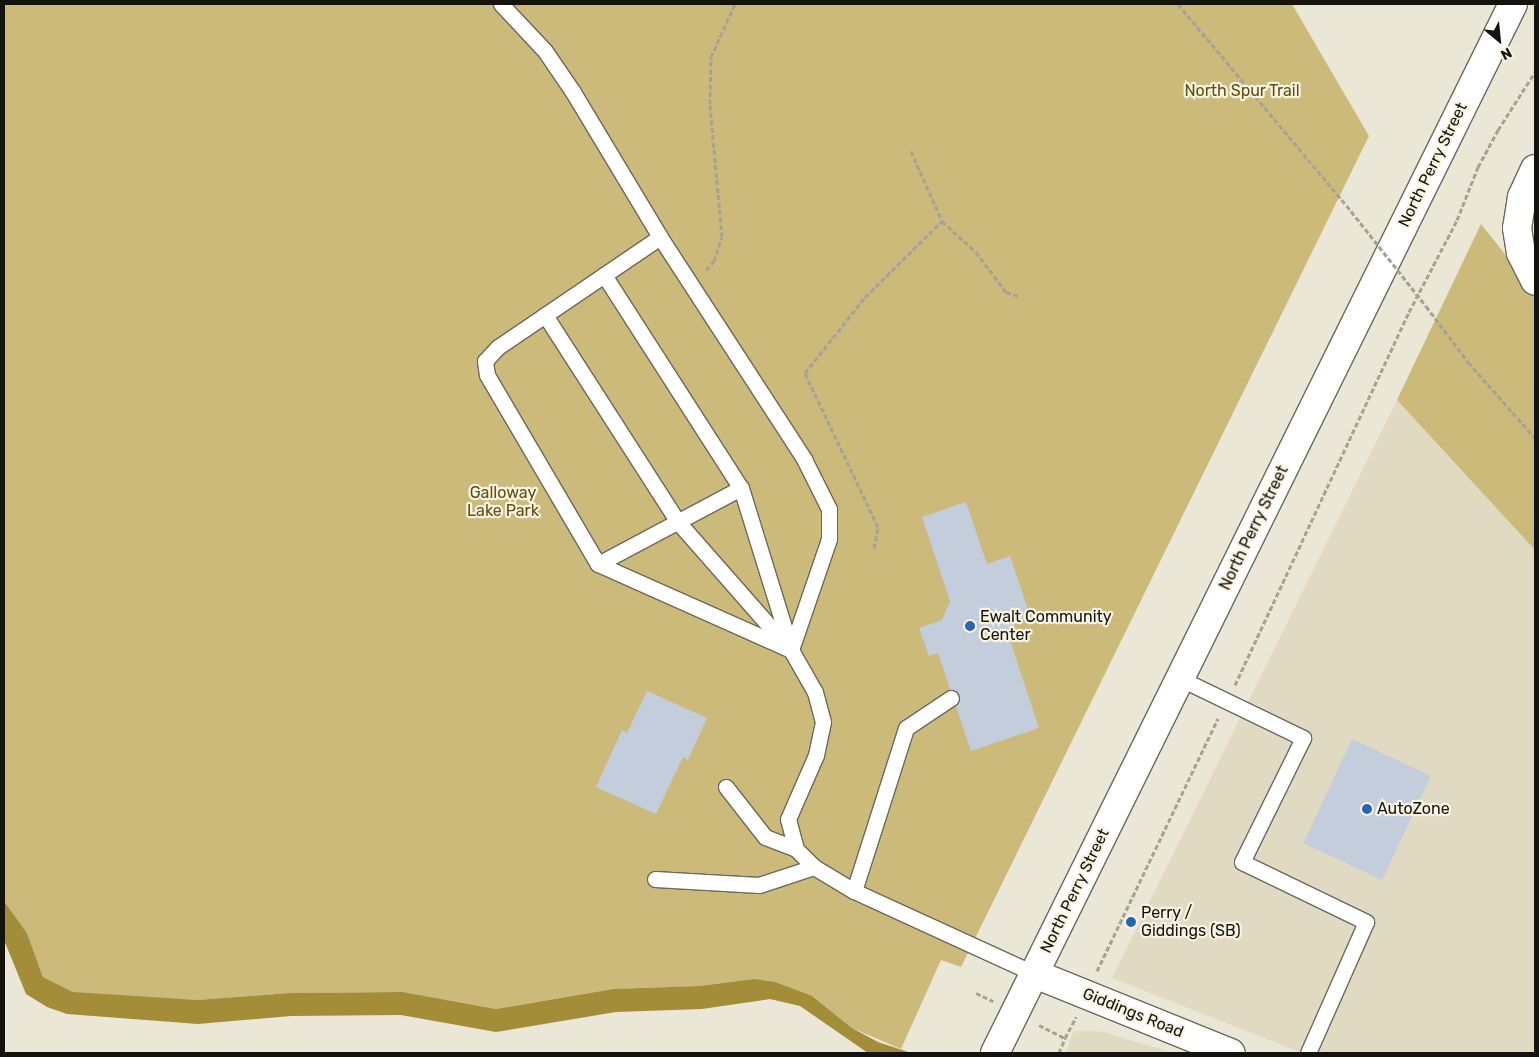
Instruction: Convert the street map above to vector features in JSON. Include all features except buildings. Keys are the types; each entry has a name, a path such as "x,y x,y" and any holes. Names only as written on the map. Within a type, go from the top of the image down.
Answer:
{"main road":[{"name":"North Perry Street","path":"996,1053 1179,678 1513,4"},
{"path":"1535,169 1522,197 1517,228 1521,253 1535,281"},
{"name":"Giddings Road","path":"1035,974 1231,1053"}],"lane":[{"path":"501,4 545,51 573,92 660,237 804,459 829,509 829,539 791,650"},
{"path":"660,237 498,347 485,360 486,376 598,564 791,650"},
{"path":"604,275 741,488 791,650"},
{"path":"545,315 678,522 791,650 815,692 823,722 816,755 788,819 796,849"},
{"path":"598,564 741,488"},
{"path":"1179,678 1303,738 1242,862 1366,922 1308,1053"},
{"path":"854,891 906,728 951,698"},
{"path":"726,787 765,838 796,849 814,867 854,891 1035,974"},
{"path":"655,879 760,885 814,867"}],"path":[{"path":"692,286 714,261 722,237 710,104 711,57 735,4"},
{"path":"1178,4 1351,211 1468,362 1535,438"},
{"path":"1108,948 1259,638 1286,570 1335,475 1408,312 1457,220 1478,168 1498,130 1535,72"},
{"path":"911,151 942,222 976,252 1006,292 1020,296"},
{"path":"874,548 878,527 805,373 865,297 942,222"},
{"path":"1059,1053 1066,1038"}],"shaded area":[{"path":"1397,400 1535,550 1535,1053 1302,1053 1112,978"},
{"path":"4,901 27,933 43,977 73,992 197,1000 290,993 403,992 496,1009 613,989 699,986 754,979 775,982 812,996 852,1028 878,1042 911,1053 868,1053 800,1006 770,999 702,1009 616,1012 496,1032 401,1015 291,1016 198,1024 67,1014 47,1007 26,994 4,940"},
{"path":"1088,1030 1104,1032 1173,1053 1066,1053 1073,1032"}],"green space":[{"name":"Galloway Lake Park","path":"4,4 1292,4 1369,136 961,967 941,960 901,1049 852,1028 812,996 754,979 699,986 613,989 496,1009 403,992 290,993 197,1000 96,995 73,992 43,977 27,933 4,901"},
{"path":"1481,224 1535,292 1535,550 1397,400"}],"place":[{"name":"Ewalt Community Center","path":"970,626"},
{"name":"AutoZone","path":"1367,809"},
{"name":"Perry / Giddings (SB)","path":"1131,922"}],"park label":[{"name":"North Spur Trail","path":"1242,91"}]}
